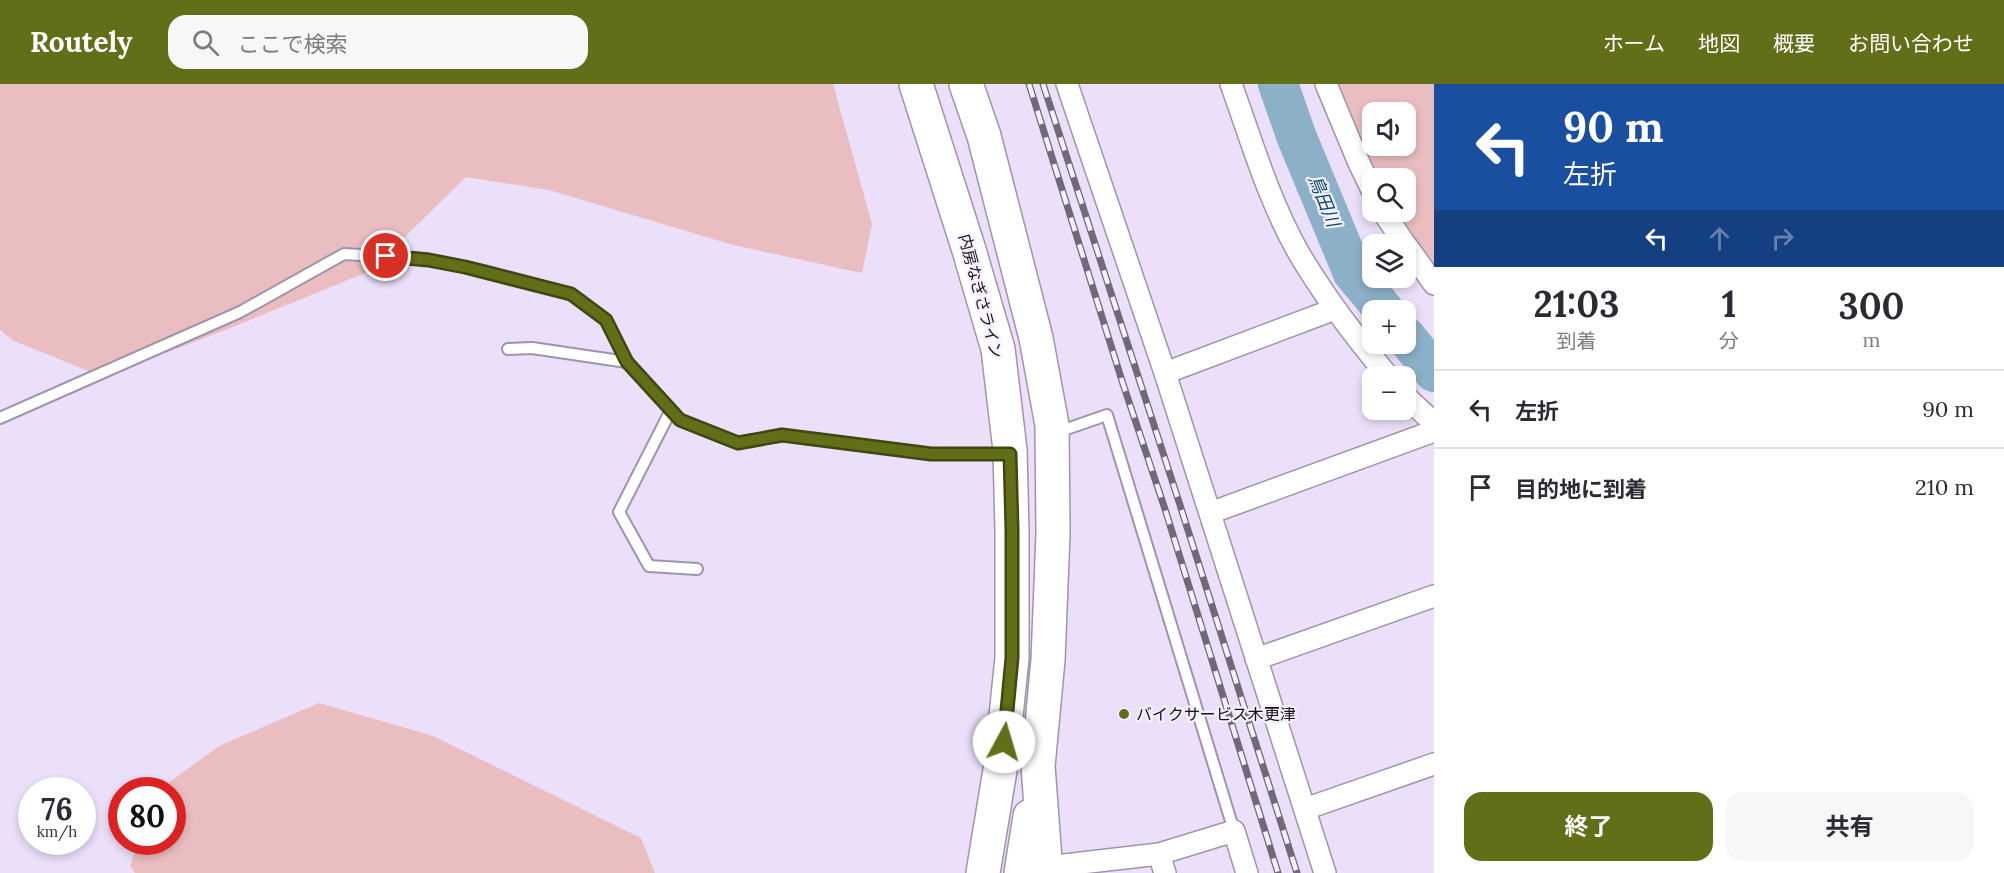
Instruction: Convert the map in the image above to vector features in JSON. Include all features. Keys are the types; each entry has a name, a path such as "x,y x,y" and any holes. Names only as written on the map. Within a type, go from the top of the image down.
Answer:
{"highway":[{"name":"内房なぎさライン","path":"916,84 998,349 1010,454 1012,658 1001,764 983,873"},
{"path":"966,84 984,136 1036,338 1052,434 1053,534 1048,660 1038,766 1038,871"}],"street":[{"path":"1067,84 1165,373 1325,873"},
{"path":"1232,84 1272,196 1297,249 1335,309 1380,366"},
{"path":"1326,84 1362,169"},
{"path":"1416,260 1434,284"},
{"path":"1165,373 1335,309"},
{"path":"1416,406 1434,423"},
{"path":"1210,513 1434,431"},
{"path":"1256,659 1434,596"},
{"path":"1305,808 1434,764"},
{"path":"1038,871 1162,864 1234,831 1247,873"}],"lane":[{"path":"0,418 240,312 344,254 428,260 484,271 571,294 606,320 627,362 680,420 738,443 782,435 931,454 1010,454"},
{"path":"508,349 532,348 627,362"},
{"path":"671,410 619,512 650,566 697,569"},
{"path":"1052,434 1107,415 1234,831"}],"shaded area":[{"path":"0,84 833,84 872,224 862,273 733,245 549,190 466,177 370,271 103,377 14,341 0,330"},
{"path":"1332,84 1434,84 1434,273 1416,247 1416,234 1407,234 1399,222 1416,222 1416,168 1370,168 1365,156 1416,156 1416,102 1362,102 1362,150"},
{"path":"319,703 433,736 641,838 655,873 135,873 130,866 134,855 186,855 186,777 177,777 219,746"}],"waterway":[{"name":"鳥田川","path":"1278,84 1297,138 1353,273 1376,300"},
{"name":"鳥田川","path":"1416,350 1434,372"}],"railway":[{"path":"1029,84 1278,873"},
{"path":"1043,84 1297,873"}],"place":[{"name":"バイクサービス木更津","path":"1124,714"}],"route":[{"path":"386,256 428,260 465,267 571,294 606,320 627,362 680,420 738,443 782,435 931,454 1010,454 1012,658 1004,742"}]}
